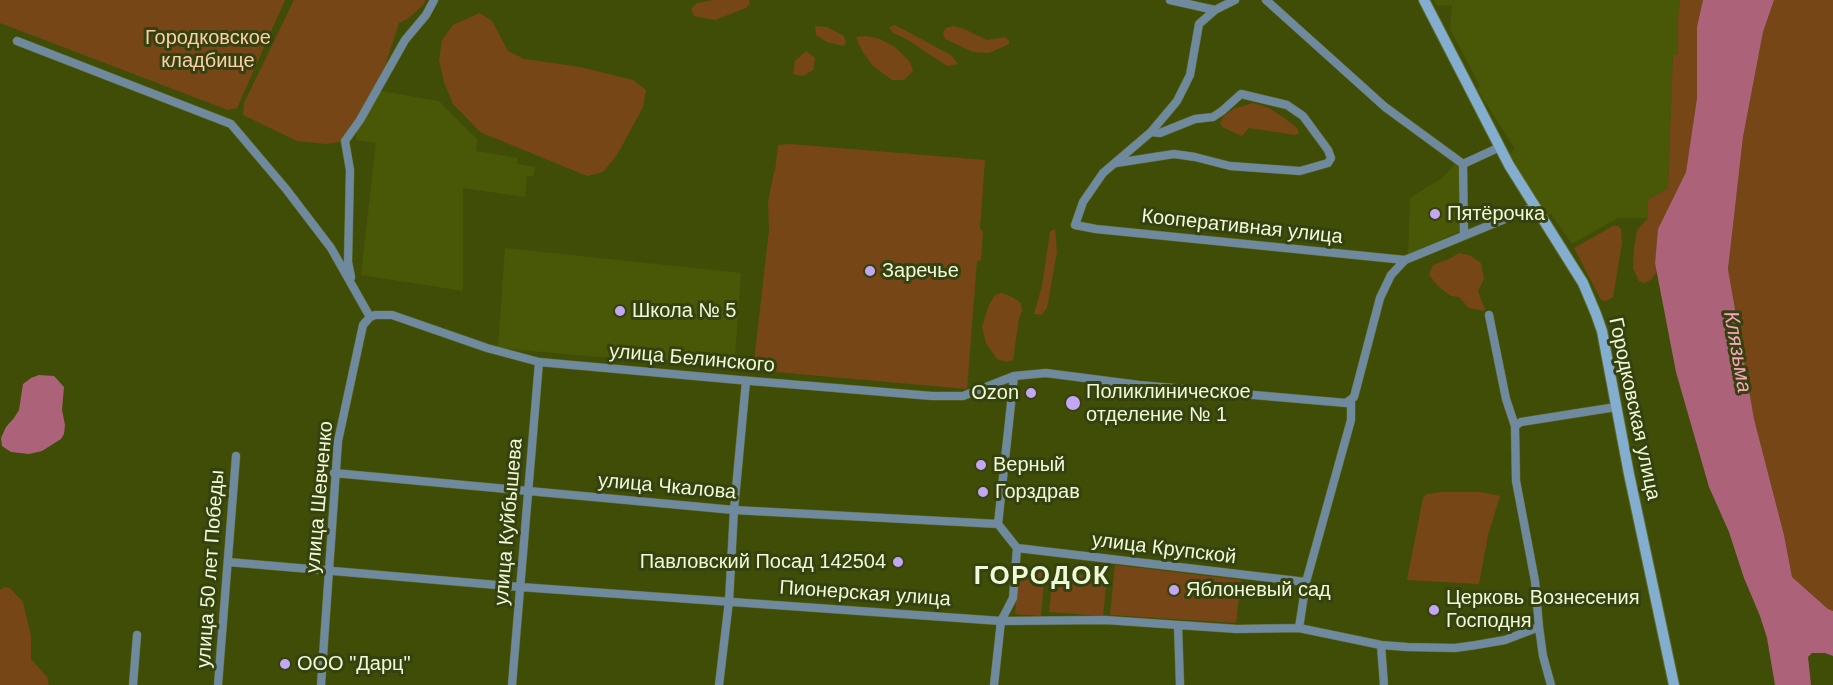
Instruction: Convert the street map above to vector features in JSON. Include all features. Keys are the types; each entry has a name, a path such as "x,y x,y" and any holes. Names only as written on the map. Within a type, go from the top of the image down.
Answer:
{"main road":[{"name":"Городковская улица","path":"1424,0 1500,147 1534,207 1582,283 1596,314 1602,331 1674,685"}],"street":[{"path":"352,281 348,262 351,170 345,141 377,91 405,40 426,15 434,0"},
{"path":"1170,0 1215,10"},
{"path":"1114,163 1151,132 1178,101 1190,75 1198,24 1215,10 1235,0"},
{"path":"1266,0 1385,107 1463,164"},
{"path":"17,41 231,124 286,189 331,249 352,281 370,317"},
{"path":"1114,163 1174,154 1230,166 1300,171 1328,163 1331,158 1328,150 1303,116 1295,110 1287,105 1241,94 1213,117 1195,119 1160,133 1151,132"},
{"path":"1463,164 1500,147"},
{"name":"Кооперативная улица","path":"1114,163 1103,173 1083,201 1076,225 1096,229 1405,260"},
{"path":"1463,164 1464,234"},
{"path":"1299,628 1306,582 1351,420 1348,402 1363,363 1380,298 1391,275 1405,260 1534,207"},
{"name":"улица Белинского","path":"370,317 392,315 487,348 539,362 746,381 932,396 963,396 1014,376 1046,373 1139,385 1348,402"},
{"path":"1489,315 1506,399 1515,426 1516,481 1535,581 1539,627 1551,685"},
{"name":"улица Шевченко","path":"321,685 334,472 338,441 363,325 370,317"},
{"name":"улица Куйбышева","path":"512,685 539,362"},
{"path":"994,685 1001,621 1013,598 1017,548 998,524 1014,376"},
{"path":"719,685 729,601 734,510 746,381"},
{"path":"1515,426 1521,422 1616,407"},
{"name":"улица 50 лет Победы","path":"218,685 236,456"},
{"name":"улица Чкалова","path":"334,472 734,510 998,524"},
{"name":"улица Крупской","path":"1017,548 1306,582"},
{"name":"Пионерская улица","path":"228,562 520,587 1001,621 1105,620 1237,629 1299,628 1381,645 1455,648 1504,640 1539,627"},
{"path":"1178,625 1180,685"},
{"path":"133,685 137,635"},
{"path":"1381,645 1384,685"}],"shaded area":[{"path":"1434,0 1680,0 1678,56 1673,56 1668,188 1648,200 1648,218 1618,218 1572,244 1551,214 1547,215 1530,191 1510,153 1515,149 1477,89 1480,86 1450,29 1452,5 1437,6"},
{"path":"381,91 439,101 477,139 476,151 518,158 517,164 535,167 533,176 527,176 525,197 463,188 463,291 361,275 376,143 356,140 357,131"},
{"path":"1455,164 1460,167 1461,231 1408,254 1410,198 1441,179"},
{"name":"Школа № 5","path":"505,248 741,273 734,369 498,348"}],"green space":[{"name":"Городковское кладбище","path":"0,0 285,0 237,108 228,110 0,23"},
{"path":"294,0 425,0 424,4 409,18 399,23 377,91 345,141 326,144 297,141 243,115 244,103"},
{"path":"712,0 749,0 750,4 746,8 715,20 694,16 691,9 697,3"},
{"path":"1680,0 1703,0 1697,27 1697,98 1686,172 1658,229 1655,263 1657,272 1651,280 1644,283 1639,281 1633,268 1634,249 1637,230 1648,218 1648,200 1668,188 1673,55 1678,55"},
{"path":"1774,0 1833,0 1833,611 1792,577 1784,535 1754,419 1728,269 1743,137 1763,32"},
{"path":"480,13 492,21 508,51 524,59 580,67 633,80 646,90 643,107 617,155 603,172 587,176 480,132 453,104 444,82 439,60 442,40 453,25"},
{"path":"895,25 951,55 958,64 947,66 908,40 893,33 889,27"},
{"path":"815,26 827,27 844,36 846,43 843,46 827,42 816,35"},
{"path":"953,26 987,40 1005,37 1009,44 989,53 973,52 945,39 943,32 946,28"},
{"path":"866,36 880,39 895,47 910,62 913,71 904,80 892,80 873,66 862,51 856,37"},
{"path":"806,51 815,58 813,70 803,76 793,74 795,61"},
{"path":"1253,103 1269,108 1283,117 1297,128 1299,133 1296,135 1249,128 1242,136 1222,127 1220,123 1224,116 1233,109"},
{"name":"Заречье","path":"790,144 985,160 980,228 983,232 981,260 977,261 967,389 753,370 769,230 768,202 778,145"},
{"path":"1613,226 1621,229 1622,243 1613,297 1606,301 1601,300 1574,248"},
{"path":"1055,229 1057,252 1047,308 1042,315 1034,314 1042,286 1050,232"},
{"path":"1459,253 1469,255 1481,263 1484,279 1478,291 1484,311 1469,308 1459,297 1451,296 1439,287 1429,275 1433,265"},
{"path":"1002,293 1021,303 1022,311 1013,360 1006,362 997,359 986,343 982,327 989,305 995,295"},
{"path":"1481,492 1500,496 1488,535 1479,584 1407,580 1423,498 1427,494"},
{"path":"1115,565 1241,580 1236,623 1110,615"},
{"path":"1019,568 1045,570 1041,616 1015,614"},
{"path":"1053,572 1107,577 1103,616 1049,612"},
{"path":"4,587 10,588 23,602 31,636 31,659 47,677 49,685 0,685 0,590"}],"water":[{"name":"Клязьма","path":"1703,0 1774,0 1763,32 1743,137 1728,269 1754,419 1784,535 1792,577 1833,611 1833,656 1825,653 1812,653 1808,657 1811,685 1775,685 1767,638 1729,532 1709,487 1676,372 1655,263 1658,229 1686,172 1697,98 1697,27"},
{"path":"39,375 54,376 64,387 62,410 64,434 61,439 42,451 29,454 11,452 2,446 1,438 19,410 23,384"}],"place":[{"name":"Пятёрочка","path":"1435,214"},
{"name":"Заречье","path":"870,271"},
{"name":"Школа № 5","path":"620,311"},
{"name":"Ozon","path":"1031,393"},
{"name":"Поликлиническое отделение № 1","path":"1073,403"},
{"name":"Верный","path":"981,465"},
{"name":"Горздрав","path":"983,492"},
{"name":"Павловский Посад 142504","path":"898,562"},
{"name":"Яблоневый сад","path":"1174,590"},
{"name":"Церковь Вознесения Господня","path":"1434,610"},
{"name":"ООО \"Дарц\"","path":"285,664"}],"district":[{"name":"ГОРОДОК","path":"1042,577"}]}
